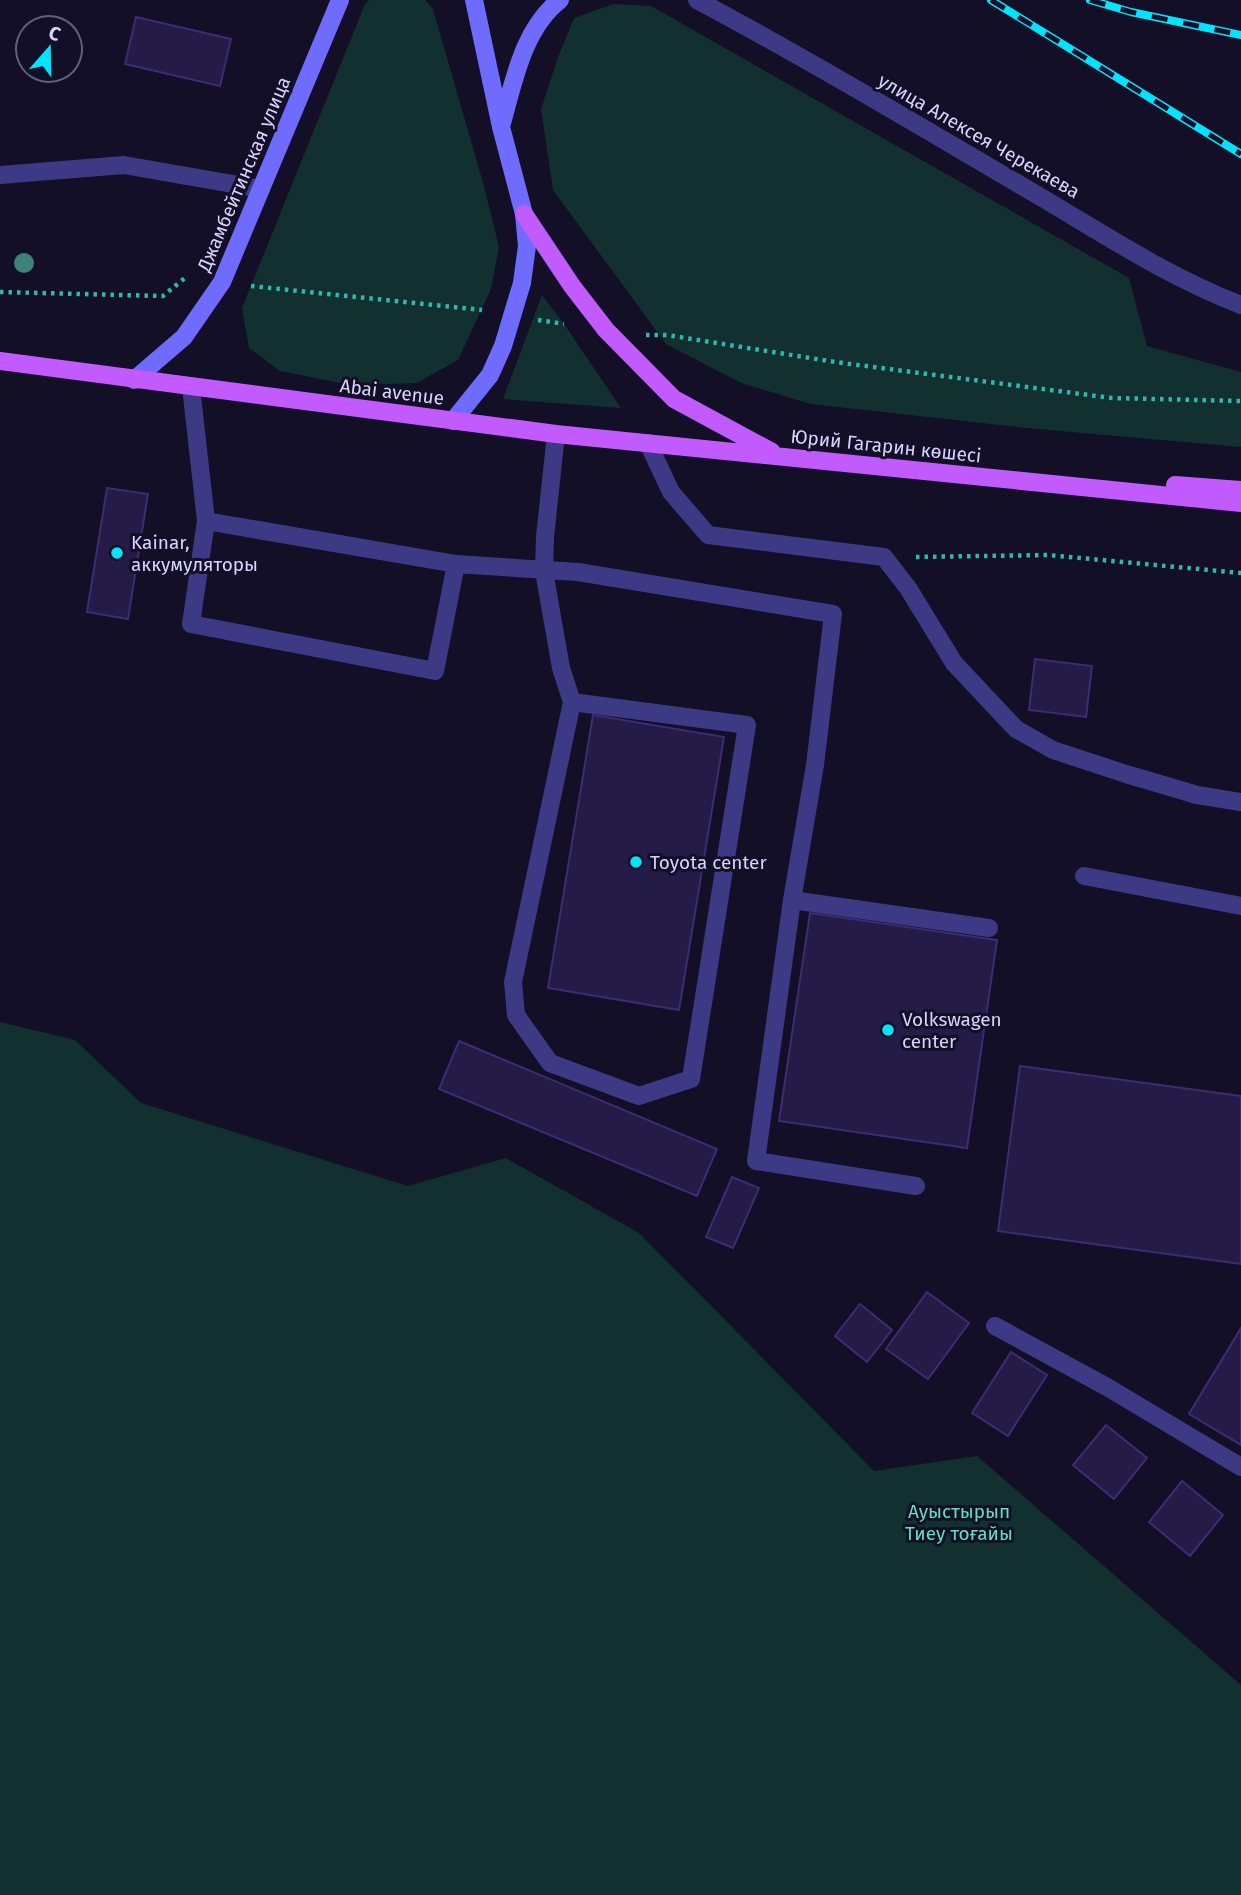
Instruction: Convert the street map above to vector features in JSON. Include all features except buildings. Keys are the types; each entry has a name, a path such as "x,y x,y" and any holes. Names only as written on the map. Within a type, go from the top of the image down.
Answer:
{"main road":[{"path":"524,214 572,286 606,330 674,399 779,457"},
{"name":"Abai avenue","path":"0,361 556,434 779,457"},
{"name":"Юрий Гагарин көшесі","path":"779,457 1241,490"},
{"name":"Юрий Гагарин көшесі","path":"779,457 1241,503"}],"street":[{"name":"Джамбейтинская улица","path":"134,380 184,337 222,282 340,0"},
{"path":"453,421 490,375 503,346 522,283 527,246 524,214 501,127 474,0"},
{"path":"501,127 525,47 552,6 560,0"},
{"name":"улица Алексея Черекаева","path":"696,0 776,42 1149,260 1214,295 1241,305"},
{"path":"0,175 124,165 261,189"},
{"path":"191,387 206,521 191,624 435,671 456,564"},
{"path":"556,434 544,571 561,668 572,702 513,982 516,1015 550,1063 639,1096 691,1079 747,725 572,702"},
{"path":"648,443 671,492 708,535 884,557 908,588 954,663 1016,729 1053,750 1126,774 1197,794 1241,802"},
{"path":"206,521 456,564 578,572 833,614 815,765 792,900 756,1161 916,1186"},
{"path":"1084,876 1241,906"},
{"path":"792,900 989,928"},
{"path":"995,1326 1107,1387 1241,1467"}],"path":[{"path":"0,292 163,296 186,277"},
{"path":"251,286 482,310"},
{"path":"533,319 564,324"},
{"path":"638,335 667,335 835,362 1112,398 1241,401"},
{"path":"884,557 1048,555 1241,573"}],"green space":[{"path":"369,0 425,0 433,9 499,247 491,289 458,360 417,383 350,385 280,371 249,348 242,308 365,4"},
{"path":"613,4 651,6 1129,278 1147,346 1241,372 1241,447 1026,428 811,404 741,383 666,344 553,190 541,109 574,18"},
{"path":"542,295 564,324 621,408 503,399"},
{"name":"Ауыстырып Тиеу тоғайы","path":"0,1022 75,1040 141,1103 408,1186 506,1158 639,1233 874,1471 977,1456 1241,1685 1241,1895 0,1895"}],"railway":[{"path":"991,0 1241,154"},
{"path":"1090,0 1131,12 1241,35"}],"place":[{"name":"Kainar, аккумуляторы","path":"117,553"},
{"name":"Toyota center","path":"636,862"},
{"name":"Volkswagen center","path":"888,1030"}]}
